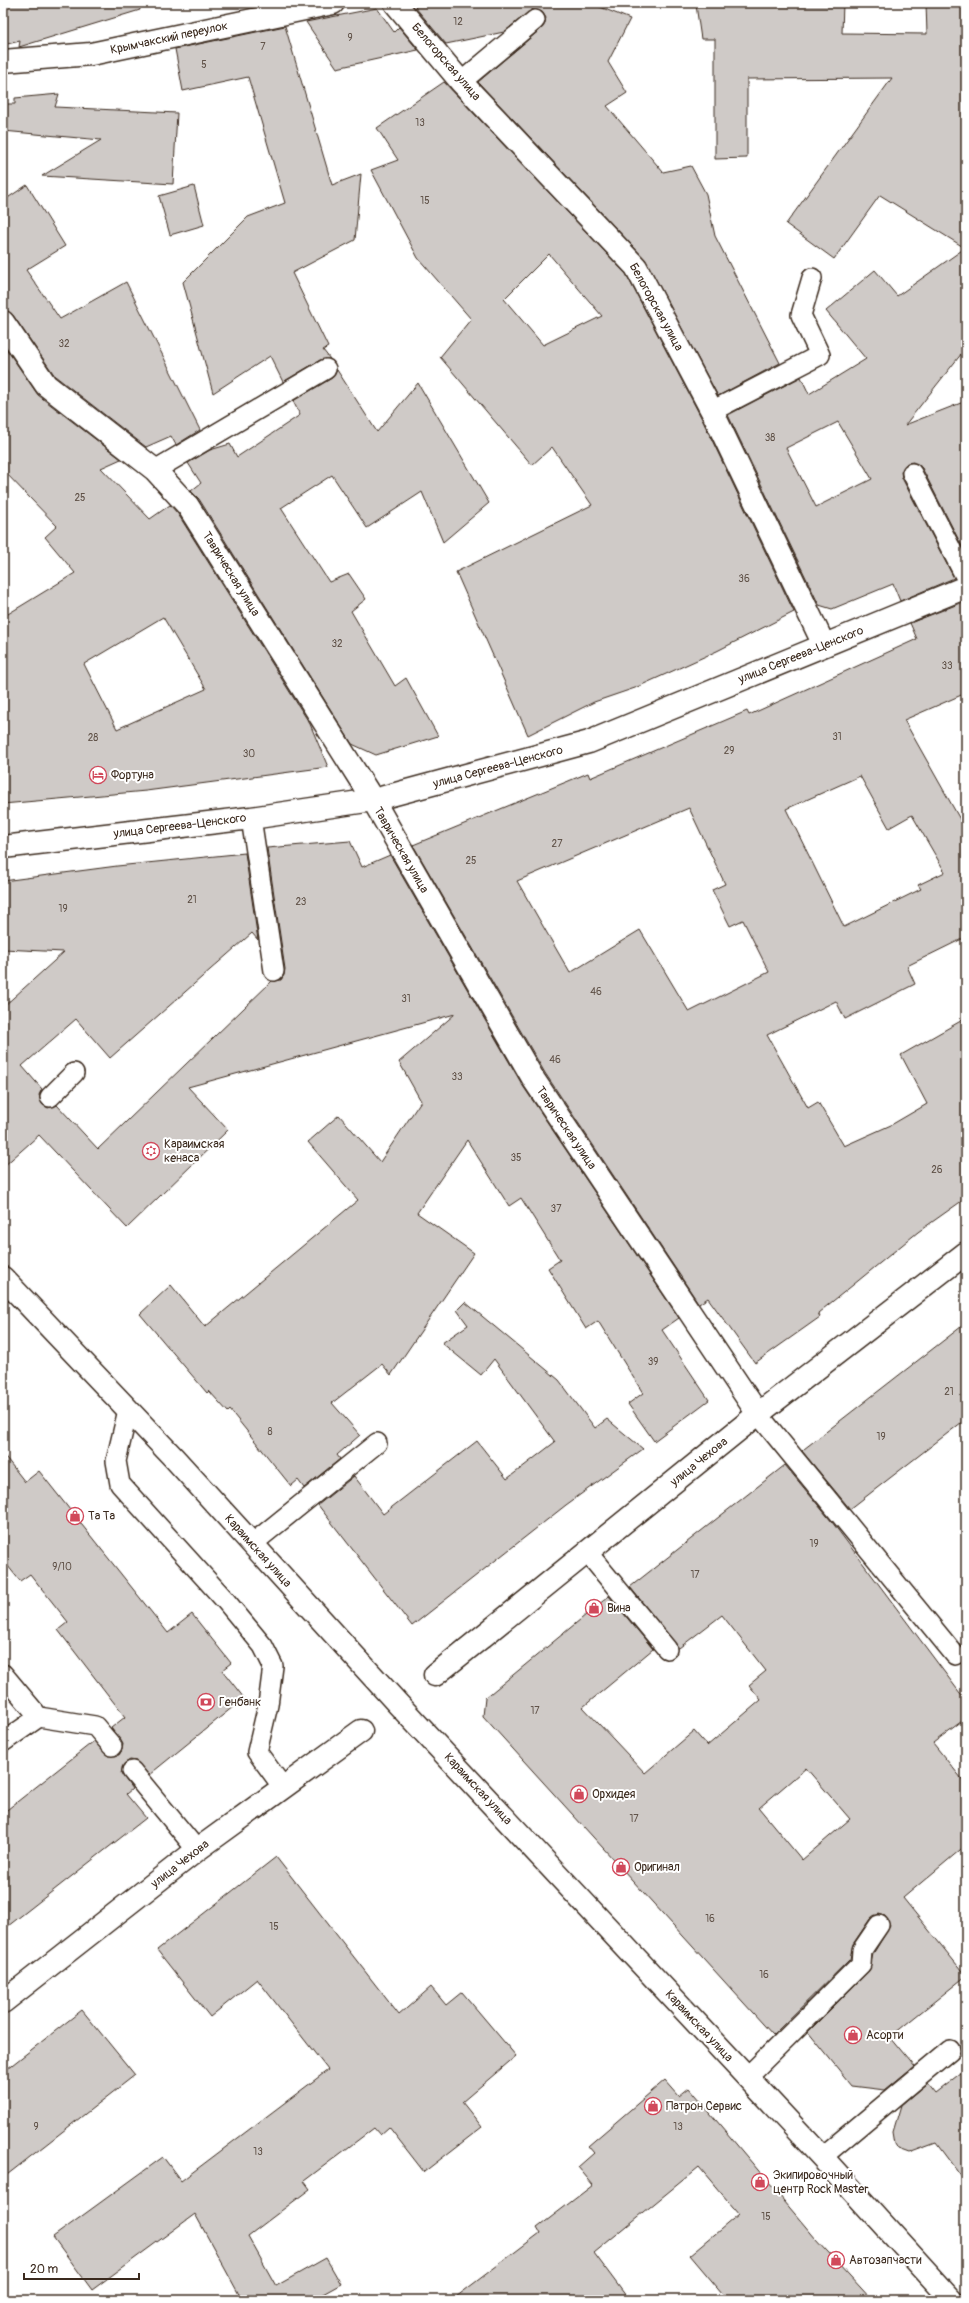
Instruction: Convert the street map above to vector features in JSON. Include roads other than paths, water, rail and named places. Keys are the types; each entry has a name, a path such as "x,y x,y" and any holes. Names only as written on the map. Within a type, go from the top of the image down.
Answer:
{"street":[{"name":"Крымчакский переулок","path":"3,61 91,54 333,3"},
{"name":"Белогорская улица","path":"395,3 461,82 636,267 712,411 824,645"},
{"name":"Таврическая улица","path":"3,322 46,385 155,470 188,506 373,800 534,1080 758,1414"},
{"name":"улица Сергеева-Ценского","path":"3,847 251,818 373,800 589,742 966,587"},
{"name":"улица Чехова","path":"434,1675 758,1414 966,1253"},
{"name":"Караимская улица","path":"3,1278 128,1410 392,1698 822,2157 952,2300"},
{"name":"улица Чехова","path":"3,2002 197,1850 282,1786 361,1731"}],"lane":[{"path":"461,82 535,20"},
{"path":"712,411 820,355 801,315 812,278"},
{"path":"155,470 326,369"},
{"path":"912,473 966,578"},
{"path":"251,818 274,971"},
{"path":"50,1097 74,1073"},
{"path":"128,1410 116,1461 120,1484 225,1600 264,1646 273,1666 268,1705 257,1752 282,1786"},
{"path":"758,1414 954,1655"},
{"path":"252,1544 377,1443"},
{"path":"587,1552 668,1649"},
{"path":"3,1674 39,1717 95,1726 112,1746"},
{"path":"3,1742 39,1717"},
{"path":"132,1771 197,1850"},
{"path":"747,2077 861,1964 862,1950 879,1924"},
{"path":"822,2157 950,2050"}],"place":[{"name":"Фортуна","path":"98,775"},
{"name":"Караимская кенаса","path":"151,1151"},
{"name":"Та Та","path":"75,1516"},
{"name":"Вина","path":"594,1608"},
{"name":"Генбанк","path":"206,1702"},
{"name":"Орхидея","path":"579,1794"},
{"name":"Оригинал","path":"621,1867"},
{"name":"Асорти","path":"853,2035"},
{"name":"Патрон Сервис","path":"653,2106"},
{"name":"Экипировочный центр Rock Master","path":"760,2182"},
{"name":"Автозапчасти","path":"836,2260"}]}
